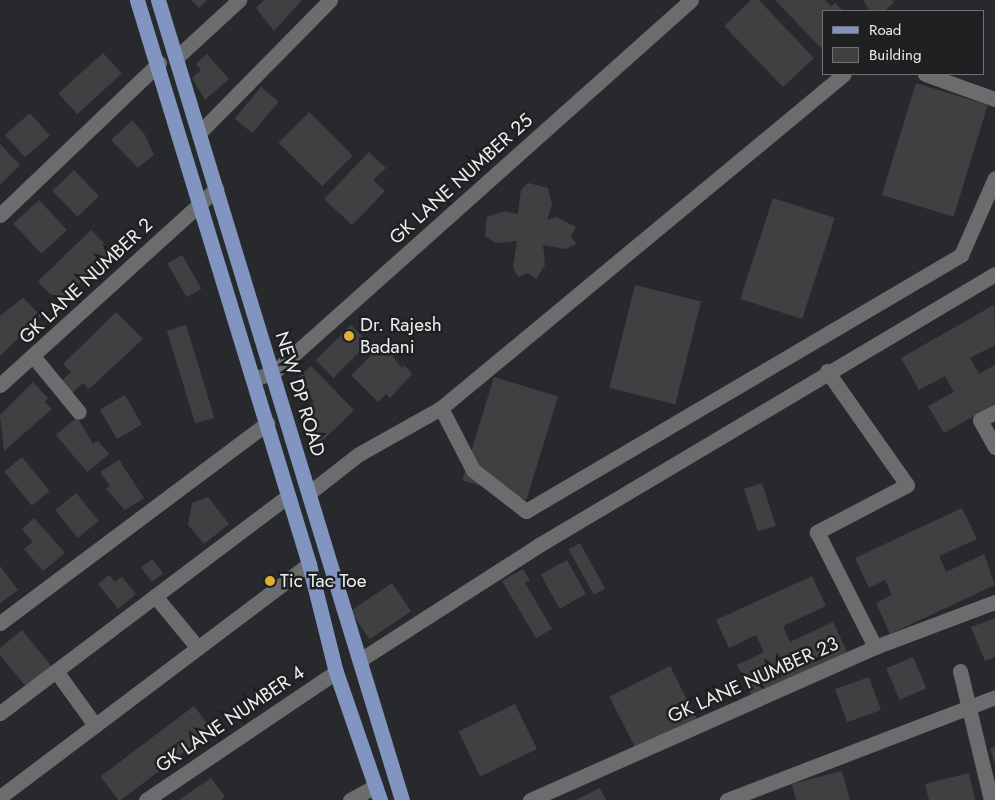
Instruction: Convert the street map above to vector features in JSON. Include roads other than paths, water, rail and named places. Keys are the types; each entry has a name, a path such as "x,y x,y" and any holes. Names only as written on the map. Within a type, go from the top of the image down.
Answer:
{"main road":[{"path":"137,0 159,63 197,206 267,423 309,564 336,672 377,793"},
{"name":"NEW DP ROAD","path":"158,0 274,373 402,800"},
{"path":"267,423 286,417"}],"street":[{"path":"176,58 239,0"},
{"path":"200,132 330,0"},
{"name":"GK LANE NUMBER 25","path":"253,379 274,373 691,0"},
{"path":"0,215 159,63"},
{"path":"309,493 359,454 441,408 843,75"},
{"path":"928,75 995,99"},
{"path":"441,408 473,470 526,511 961,255 995,178"},
{"name":"GK LANE NUMBER 2","path":"0,385 216,189"},
{"path":"360,660 538,545 827,371 995,274"},
{"path":"34,356 79,412"},
{"path":"827,371 907,484 817,532 876,648"},
{"path":"995,412 980,420 995,447"},
{"path":"0,623 267,423"},
{"path":"0,713 288,496"},
{"path":"0,797 309,564"},
{"path":"155,596 198,648"},
{"name":"GK LANE NUMBER 23","path":"530,800 876,648 995,602"},
{"path":"56,671 95,725"},
{"name":"GK LANE NUMBER 4","path":"146,800 336,672"},
{"path":"960,672 991,800"},
{"path":"726,800 995,697"},
{"path":"768,785 773,800"},
{"path":"350,800 377,793"}],"place":[{"name":"Dr. Rajesh Badani","path":"349,336"},
{"name":"Tic Tac Toe","path":"270,581"}]}
